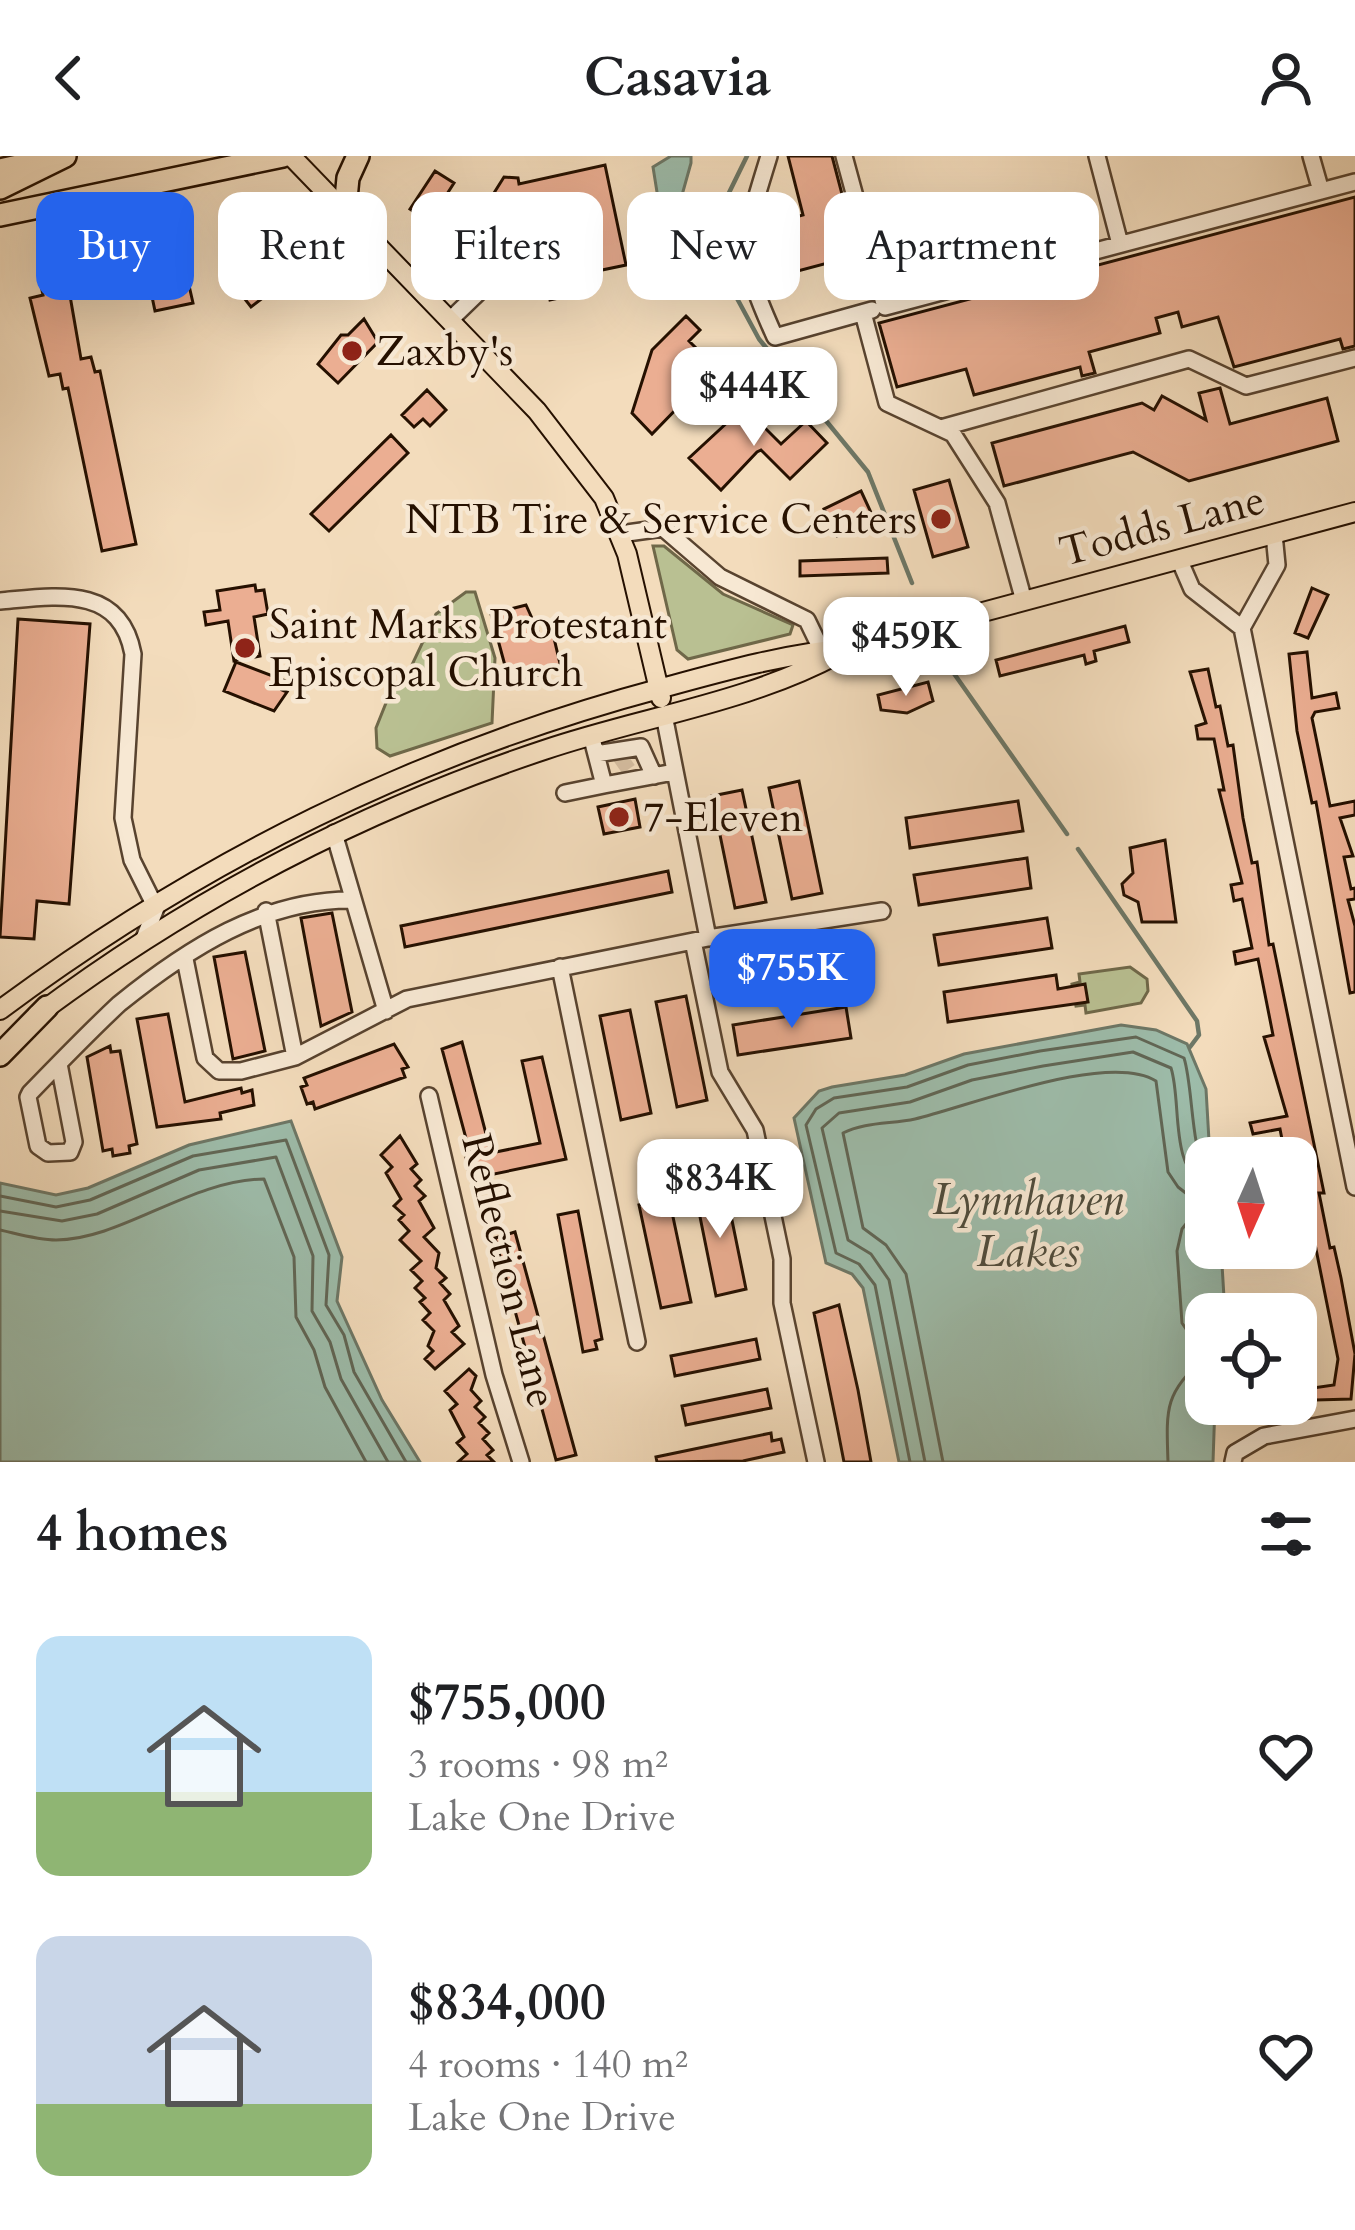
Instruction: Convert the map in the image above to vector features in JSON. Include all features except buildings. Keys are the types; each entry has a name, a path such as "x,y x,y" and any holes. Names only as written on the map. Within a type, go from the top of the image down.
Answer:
{"highway":[{"path":"0,170 65,156"},
{"path":"0,188 65,156"},
{"path":"0,215 287,156"},
{"path":"349,192 358,156"},
{"path":"0,1055 47,1007"}],"main road":[{"path":"287,156 326,192"},
{"path":"387,253 566,443 604,498 620,534 664,715"},
{"name":"Todds Lane","path":"0,1010 155,902 359,792 552,719 789,653 849,649 1355,512"},
{"name":"Todds Lane","path":"0,1043 143,941 247,878 334,833 426,793 594,744 664,715 799,675 849,649"}],"street":[{"path":"769,156 743,239 751,283 776,337 1355,182"},
{"path":"844,156 885,307"},
{"path":"1097,156 1120,244"},
{"path":"1311,156 1321,191"},
{"path":"450,320 471,300"},
{"path":"863,313 887,403 953,434 997,503 1024,601"},
{"path":"941,428 1189,359 1246,386 1355,358"},
{"path":"620,534 663,529 720,577 802,616 822,651"},
{"path":"1274,534 1277,565 1242,628 1355,1186"},
{"path":"1179,559 1192,589 1242,628"},
{"path":"0,601 68,596 90,600 107,606 129,633 134,654 125,840 155,902 155,915 143,941"},
{"path":"664,715 720,1072 755,1130 782,1259 782,1303 816,1462"},
{"path":"594,744 654,776 674,772"},
{"path":"594,744 604,785"},
{"path":"565,794 604,785 647,751 654,776"},
{"path":"334,833 386,1011"},
{"path":"58,1064 74,1142 70,1152 55,1154 38,1146 28,1097 58,1064 119,1004 266,910 308,901 352,901"},
{"path":"266,910 295,1057"},
{"path":"185,959 205,1058 211,1066 241,1072 295,1057 407,999 700,939 882,911"},
{"path":"560,967 638,1342"},
{"name":"Reflection Lane","path":"429,1096 494,1375 521,1462"},
{"path":"1233,1462 1235,1453 1264,1436 1355,1419"}],"shaded area":[{"path":"653,546 664,546 723,594 793,625 790,634 688,659 677,650"},
{"path":"466,592 475,592 495,658 492,723 390,756 377,748 376,728 388,698 411,667 436,614"},
{"path":"1130,967 1147,979 1148,991 1141,1003 1086,1013 1085,1005 1076,1006 1072,984 1080,982 1079,974"}],"water":[{"path":"671,156 691,156 683,192 657,192 653,167"},
{"name":"Lynnhaven Lakes","path":"1121,1025 1156,1030 1187,1044 1206,1089 1209,1137 1185,1137 1185,1269 1222,1269 1224,1293 1185,1293 1185,1425 1214,1425 1213,1462 899,1462 863,1288 852,1274 826,1263 794,1118 819,1091 905,1075 964,1054"},
{"path":"291,1121 342,1257 337,1301 382,1400 420,1462 0,1462 0,1183 56,1195 88,1188 189,1145"}],"waterway":[{"path":"747,156 723,205 726,278 759,339 868,472 912,583"},
{"path":"936,648 1067,834"},
{"path":"1078,849 1197,1021 1199,1035 1190,1047"}],"tunnel":[{"path":"620,757 629,770"}],"place":[{"name":"Zaxby's","path":"352,351"},
{"name":"NTB Tire & Service Centers","path":"941,519"},
{"name":"Saint Marks Protestant Episcopal Church","path":"245,648"},
{"name":"7-Eleven","path":"619,817"}]}
